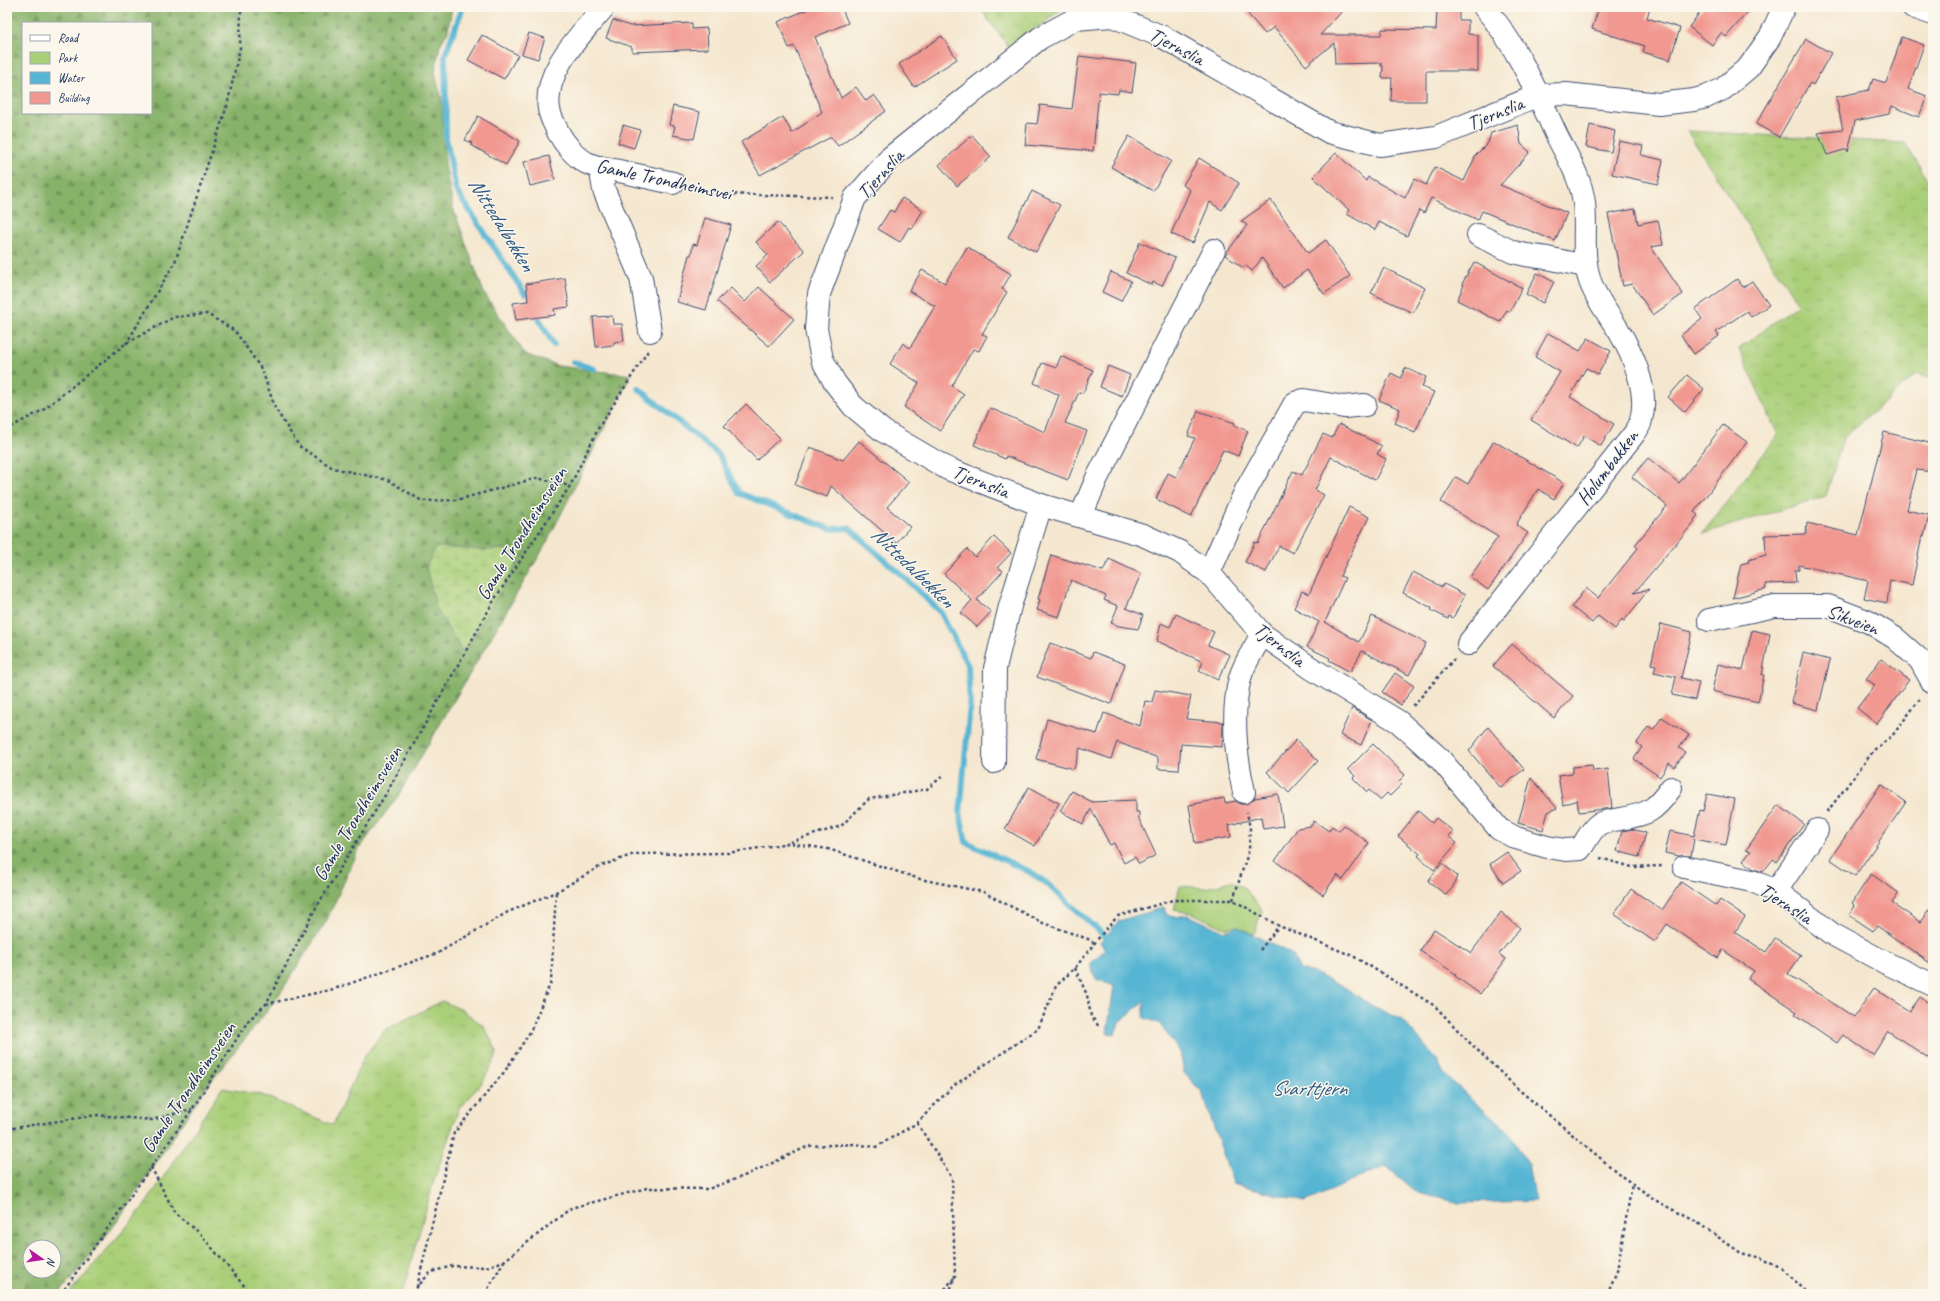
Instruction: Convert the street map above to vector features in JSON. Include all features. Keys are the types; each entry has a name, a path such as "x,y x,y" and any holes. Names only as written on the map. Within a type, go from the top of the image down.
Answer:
{"street":[{"name":"Gamle Trondheimsvei","path":"604,7 558,66 549,91 548,102 554,122 569,147 587,163 673,182"},
{"name":"Holumbakken","path":"1468,644 1634,434 1641,421 1642,392 1632,357 1620,333 1598,296 1585,266 1584,203 1580,183 1539,95 1516,52 1484,7"},
{"name":"Tjernslia","path":"1580,849 1566,850 1542,846 1516,838 1500,829 1440,760 1399,722 1311,668 1262,634 1209,573 1180,552 1143,535 1041,505 948,469 883,431 853,406 835,383 822,359 816,329 819,294 855,198 891,157 1040,38 1075,19 1112,16 1163,37 1329,132 1380,145 1436,137 1539,95 1566,94 1660,104 1706,97 1723,89 1749,67 1770,37 1784,7"},
{"path":"1913,7 1933,14"},
{"path":"600,167 604,190 641,278 650,331"},
{"path":"1478,235 1526,256 1547,258 1585,266"},
{"path":"1081,516 1097,478 1214,250"},
{"path":"1209,573 1246,490 1295,403 1304,400 1344,407 1365,405"},
{"path":"994,762 995,668 1010,606 1041,505"},
{"name":"Sikveien","path":"1709,620 1775,606 1828,606 1869,622 1885,631 1920,660 1930,683"},
{"path":"1244,792 1237,762 1236,700 1240,677 1262,634"},
{"path":"1580,849 1586,842 1591,832 1599,824 1648,812 1658,806 1671,788"},
{"path":"1776,891 1817,830"},
{"name":"Tjernslia","path":"1684,867 1752,880 1776,891 1832,934 1884,962 1933,985"}],"path":[{"path":"125,344 175,262 227,106 240,48 240,7"},
{"name":"Gamle Trondheimsvei","path":"673,182 724,194 855,198"},
{"path":"7,431 43,410 125,344 174,317 207,314 235,331 262,370 275,408 299,446 333,468 388,480 422,501 457,500 537,478 570,486"},
{"name":"Gamle Trondheimsveien","path":"61,1294 193,1108 248,1021 266,1004 314,911 387,792 496,597 570,486 599,427 649,350 650,331"},
{"path":"1399,722 1468,644"},
{"path":"1817,830 1830,808 1875,749 1892,736 1930,683"},
{"path":"266,1004 334,989 438,953 508,912 556,892 601,866 634,854 728,853 789,843 841,826 869,799 927,789 944,775"},
{"path":"1233,900 1249,850 1250,828 1244,792"},
{"path":"789,843 828,849 920,879 983,892 1043,923 1088,939 1094,943"},
{"path":"1580,849 1599,857 1632,867 1652,865 1684,867"},
{"path":"414,1294 417,1287 454,1133 504,1071 530,1032 551,982 556,892"},
{"path":"417,1287 431,1272 452,1266 486,1267 504,1261 571,1208 647,1188 708,1189 744,1176 809,1146 854,1144 876,1147 917,1123 953,1086 1038,1029 1056,986 1075,968 1098,938 1118,916 1173,900 1233,900 1279,926 1353,956 1435,1006 1469,1042 1518,1089 1632,1184 1660,1203 1695,1220 1741,1253 1761,1258 1781,1268 1809,1294"},
{"path":"1260,950 1279,926"},
{"path":"1075,968 1087,995 1090,1016 1100,1028"},
{"path":"7,1130 97,1115 152,1120 193,1108"},
{"path":"917,1123 952,1178 955,1276 949,1294"},
{"path":"151,1167 175,1213 201,1235 251,1294"},
{"path":"1607,1294 1617,1271 1632,1184"},
{"path":"485,1294 504,1261"},
{"path":"941,1294 955,1276"}],"green space":[{"path":"7,7 452,7 448,31 440,45 435,73 442,100 445,163 453,208 484,293 525,354 558,366 631,375 546,544 398,796 359,849 327,920 275,1001 205,1089 116,1223 59,1294 7,1294","holes":["436,547 482,550 526,548 463,652 436,608 426,567"]},
{"path":"979,7 1064,7 1011,50"},
{"path":"1687,131 1905,143 1933,189 1933,379 1917,374 1843,438 1826,496 1702,534 1778,435 1739,349 1798,304"},
{"path":"436,547 482,550 526,548 463,653 436,608 426,567"},
{"path":"1231,881 1243,887 1262,910 1254,934 1231,926 1227,929 1192,913 1174,910 1180,886 1206,888"},
{"path":"442,1001 462,1010 484,1026 497,1052 496,1057 482,1083 459,1108 434,1180 402,1294 69,1294 145,1205 222,1088 262,1095 333,1125 364,1057 385,1030"}],"water":[{"name":"Svarttjern","path":"1164,907 1166,914 1174,917 1188,915 1225,932 1236,926 1293,955 1300,970 1311,972 1341,985 1371,1005 1402,1020 1436,1058 1444,1074 1510,1134 1528,1165 1535,1201 1459,1203 1418,1193 1386,1166 1305,1202 1233,1183 1202,1092 1184,1073 1180,1052 1159,1023 1144,1018 1144,1001 1119,1023 1115,1034 1107,1033 1114,986 1096,979 1090,963 1105,950 1100,942 1119,921"}],"building":[{"path":"813,7 841,7 848,23 815,37 841,98 856,87 866,101 874,95 886,111 838,146 831,137 760,175 741,142 783,117 792,133 822,112 794,46 789,48 778,22"},
{"path":"1242,7 1346,7 1320,35 1381,35 1382,29 1436,30 1437,9 1459,9 1459,20 1468,20 1468,34 1478,35 1478,71 1426,71 1426,101 1391,101 1392,78 1382,78 1383,66 1381,66 1381,63 1335,64 1334,43 1306,66 1274,27 1265,34"},
{"path":"1599,7 1650,7 1647,18 1680,28 1670,60 1643,52 1645,46 1592,29"},
{"path":"1704,7 1752,7 1726,37 1721,33 1712,45 1689,27"},
{"path":"613,20 630,26 692,23 692,29 707,28 708,49 632,52 632,47 606,38"},
{"path":"529,33 545,38 538,59 522,54"},
{"path":"482,35 518,55 504,79 468,60"},
{"path":"942,36 957,59 914,87 899,64"},
{"path":"1902,37 1924,45 1908,89 1927,96 1919,117 1892,106 1889,114 1855,121 1848,152 1847,149 1827,155 1818,133 1843,130 1836,97 1869,90 1873,79 1886,83"},
{"path":"1806,39 1831,53 1813,85 1810,83 1779,137 1756,124"},
{"path":"1079,56 1136,63 1132,92 1119,90 1118,94 1099,92 1093,151 1025,145 1027,123 1037,124 1040,105 1072,109"},
{"path":"673,106 700,112 694,139 673,135 675,126 669,125"},
{"path":"478,116 520,141 506,165 465,140"},
{"path":"623,125 640,130 634,148 618,143"},
{"path":"1518,125 1521,144 1530,152 1500,185 1567,213 1555,241 1482,211 1478,220 1431,198 1424,213 1419,210 1407,236 1379,222 1375,230 1347,214 1349,210 1313,177 1336,153 1366,181 1368,177 1405,198 1414,179 1426,185 1435,167 1464,181 1476,155 1488,143 1491,133"},
{"path":"1590,125 1615,131 1611,152 1586,147"},
{"path":"972,135 991,157 957,186 939,165"},
{"path":"1129,136 1171,161 1153,191 1111,167"},
{"path":"1619,141 1643,146 1641,155 1663,160 1658,184 1612,174"},
{"path":"549,156 555,180 530,186 524,162"},
{"path":"1199,158 1239,183 1222,210 1210,202 1193,243 1171,234 1190,190 1183,185"},
{"path":"1032,191 1060,205 1036,252 1008,237"},
{"path":"902,198 923,210 912,229 909,227 900,242 878,229 890,210 894,212"},
{"path":"1271,200 1308,253 1326,240 1350,276 1324,294 1307,270 1283,288 1262,258 1252,271 1245,265 1243,268 1225,255 1247,225 1241,221"},
{"path":"1635,209 1638,224 1658,220 1663,245 1651,247 1683,294 1653,315 1632,284 1623,286 1608,214"},
{"path":"705,218 731,225 706,310 677,302 689,255 691,255 693,244 697,245"},
{"path":"778,222 804,251 770,282 756,266 768,255 756,242"},
{"path":"1140,242 1175,258 1162,286 1153,282 1152,285 1126,273"},
{"path":"967,247 1011,274 1002,289 1007,292 982,334 987,336 979,351 973,349 952,386 964,394 940,431 904,407 919,383 890,364 903,343 910,348 935,306 909,291 922,270 945,283"},
{"path":"1474,262 1522,288 1510,312 1507,310 1500,322 1457,300 1464,285 1462,284"},
{"path":"1384,268 1425,288 1413,313 1371,293"},
{"path":"1111,272 1131,281 1121,301 1102,292"},
{"path":"1537,273 1554,282 1543,303 1526,294"},
{"path":"565,278 569,307 554,309 555,315 516,320 513,303 528,301 526,284"},
{"path":"1737,279 1743,287 1752,281 1769,305 1751,317 1747,311 1716,332 1719,336 1694,354 1681,335 1702,319 1695,309"},
{"path":"759,287 794,319 769,346 717,301 731,288 745,302"},
{"path":"612,316 613,324 622,324 624,341 614,342 614,345 596,347 593,317"},
{"path":"1548,333 1580,351 1588,338 1611,351 1598,374 1586,368 1570,397 1614,424 1601,446 1584,436 1577,448 1531,420 1560,372 1535,357"},
{"path":"1061,356 1093,370 1083,393 1079,392 1065,423 1087,431 1068,480 1006,456 1005,459 974,445 990,408 1045,432 1059,395 1034,383 1042,363 1056,368"},
{"path":"1108,366 1130,375 1122,396 1100,387"},
{"path":"1405,368 1426,377 1422,387 1434,392 1415,432 1395,423 1400,409 1379,400 1391,373 1401,378"},
{"path":"1687,375 1704,389 1685,412 1668,397"},
{"path":"746,404 780,438 757,460 724,426"},
{"path":"1198,411 1235,423 1234,425 1248,431 1238,456 1223,450 1191,517 1156,499 1168,473 1176,477 1195,438 1188,436"},
{"path":"1339,424 1382,446 1377,454 1386,459 1375,480 1331,457 1315,490 1324,495 1293,553 1279,546 1266,572 1245,562 1255,542 1258,543 1293,471 1302,475 1323,434 1332,438"},
{"path":"1723,425 1747,442 1694,512 1698,515 1694,520 1695,521 1634,593 1649,589 1624,621 1622,619 1615,629 1598,616 1592,623 1572,607 1586,588 1598,598 1638,548 1635,545 1667,506 1632,477 1648,458 1679,483"},
{"path":"1884,432 1933,444 1933,472 1917,470 1907,510 1929,515 1924,536 1922,536 1912,585 1890,580 1887,603 1864,598 1868,581 1799,565 1799,570 1795,570 1796,583 1765,584 1766,589 1733,598 1741,564 1749,562 1748,560 1766,555 1765,535 1806,534 1807,523 1858,535"},
{"path":"859,441 909,482 887,507 910,527 896,543 831,486 827,497 795,485 810,447 843,460"},
{"path":"1494,441 1564,483 1554,499 1538,489 1516,525 1528,533 1488,590 1470,577 1498,537 1441,502 1456,477 1468,484"},
{"path":"1349,507 1369,517 1340,576 1345,578 1325,622 1359,642 1372,616 1426,643 1409,675 1362,651 1350,672 1329,660 1330,658 1307,647 1319,622 1294,608 1302,591 1309,594"},
{"path":"994,537 1011,553 998,567 1003,571 977,600 991,612 977,627 961,613 972,600 944,574 967,549 975,557"},
{"path":"1051,555 1103,571 1109,559 1141,574 1126,608 1143,615 1138,629 1111,623 1118,606 1104,600 1106,596 1071,580 1059,617 1037,610 1040,600 1038,599"},
{"path":"1413,572 1442,587 1444,584 1465,595 1453,618 1449,616 1448,619 1431,610 1432,608 1403,593"},
{"path":"1176,614 1214,632 1208,645 1230,655 1218,680 1199,671 1203,662 1157,641 1161,623 1170,627"},
{"path":"1661,624 1692,632 1681,678 1699,682 1695,700 1672,695 1676,677 1654,672 1656,665 1651,664"},
{"path":"1752,630 1770,634 1762,675 1764,675 1758,702 1712,691 1718,664 1743,670"},
{"path":"1050,643 1091,658 1093,652 1125,664 1111,704 1037,677"},
{"path":"1512,644 1573,696 1554,718 1493,666"},
{"path":"1803,653 1830,660 1818,710 1791,703"},
{"path":"1881,659 1909,680 1877,724 1857,708 1875,685 1866,679"},
{"path":"1395,673 1414,686 1401,705 1382,692"},
{"path":"1155,690 1191,696 1186,719 1223,722 1222,747 1181,744 1179,770 1158,769 1158,758 1117,742 1111,759 1080,748 1074,769 1036,759 1047,719 1097,734 1104,713 1140,726 1145,701 1152,702"},
{"path":"1352,708 1372,720 1361,745 1340,735"},
{"path":"1662,717 1689,735 1679,748 1685,752 1675,767 1669,763 1660,777 1634,759 1642,747 1637,743 1648,727 1653,730"},
{"path":"1488,727 1524,769 1501,788 1469,751"},
{"path":"1296,740 1318,761 1289,793 1267,772"},
{"path":"1373,744 1405,775 1399,781 1402,784 1390,796 1387,793 1380,800 1369,790 1367,792 1353,778 1355,776 1348,769"},
{"path":"1592,765 1593,771 1608,769 1612,808 1579,812 1577,800 1563,805 1558,775 1573,773 1573,767"},
{"path":"1531,778 1557,808 1548,812 1543,830 1518,823"},
{"path":"1881,784 1906,802 1855,876 1830,859"},
{"path":"1029,787 1059,803 1035,846 1005,829"},
{"path":"1072,791 1092,802 1136,800 1136,812 1139,812 1139,819 1156,855 1139,864 1135,857 1124,863 1114,843 1110,845 1091,809 1083,824 1060,811"},
{"path":"1278,794 1283,826 1263,829 1261,817 1229,825 1231,837 1195,843 1189,805 1224,798 1225,803 1236,801 1240,804 1246,804 1255,798"},
{"path":"1707,794 1735,799 1726,845 1694,839 1691,856 1679,856 1665,853 1670,831 1694,836 1700,810 1703,811"},
{"path":"1778,805 1804,824 1777,862 1773,859 1763,872 1754,869 1743,861 1751,851 1746,850"},
{"path":"1418,811 1432,823 1436,818 1453,831 1448,836 1457,843 1434,870 1418,856 1420,854 1398,836"},
{"path":"1314,821 1329,831 1332,826 1339,831 1344,825 1369,843 1343,880 1337,875 1323,895 1275,861 1298,828 1311,826"},
{"path":"1632,829 1646,833 1639,857 1617,851 1622,831"},
{"path":"1507,852 1521,871 1503,883 1490,864"},
{"path":"1442,863 1457,876 1453,887 1446,895 1428,881"},
{"path":"1871,874 1899,893 1892,903 1920,922 1933,905 1933,965 1877,926 1873,931 1849,915 1855,906 1852,903"},
{"path":"1681,882 1716,906 1720,900 1745,917 1735,932 1766,952 1775,938 1801,955 1788,974 1854,1017 1874,988 1910,1011 1920,997 1933,1006 1933,1061 1888,1031 1873,1055 1843,1035 1837,1043 1795,1014 1797,1012 1748,979 1754,971 1723,950 1718,958 1667,924 1655,942 1614,914 1631,889 1662,910"},
{"path":"1501,912 1520,928 1499,954 1506,959 1480,994 1455,976 1456,974 1420,951 1434,929 1471,953"}],"waterway":[{"name":"Nittedalbekken","path":"463,7 445,55 446,138 456,190 525,294"},
{"path":"539,319 554,345"},
{"name":"Nittedalbekken","path":"573,362 594,369"},
{"name":"Nittedalbekken","path":"638,388 719,455 739,493 830,529 849,528 904,577 941,613 968,666 970,705 960,813 966,842 1028,871 1045,882 1106,937"}]}
